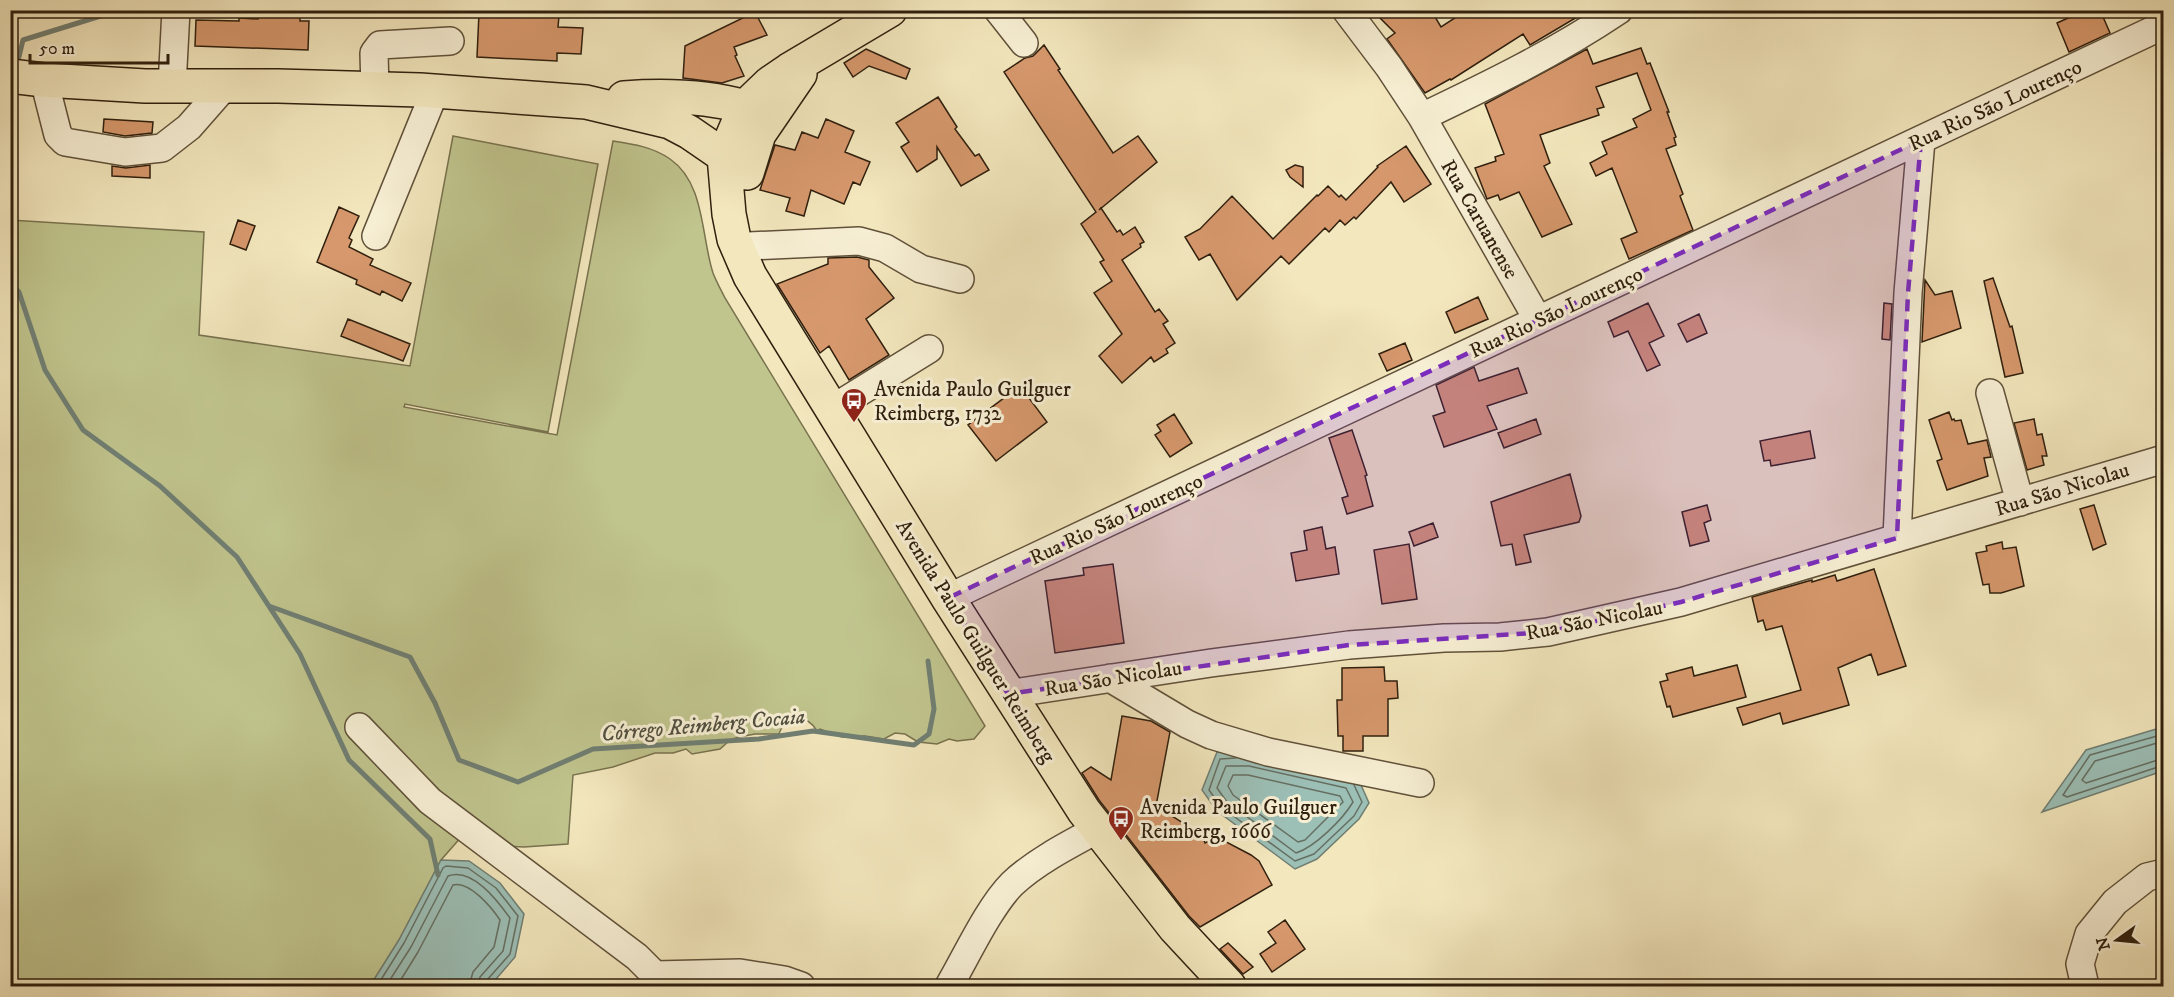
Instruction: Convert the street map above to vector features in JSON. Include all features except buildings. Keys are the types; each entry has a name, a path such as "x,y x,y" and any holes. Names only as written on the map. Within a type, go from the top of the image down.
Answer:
{"main road":[{"path":"734,145 770,83 890,10"},
{"path":"27,78 172,86 435,91 586,102 670,122 734,145"},
{"path":"586,102 632,97 722,101 734,145"},
{"name":"Avenida Paulo Guilguer Reimberg","path":"734,145 729,214 734,239 749,261 832,409 1008,694 1084,811 1175,928 1229,987"}],"street":[{"path":"172,86 176,10"},
{"path":"998,10 1024,43"},
{"name":"Rua Caruanense","path":"1346,10 1389,67 1422,117 1538,320"},
{"path":"1422,117 1519,71 1579,37 1618,10"},
{"name":"Rua Rio São Lourenço","path":"948,598 2163,25"},
{"path":"375,89 374,53 380,45 450,41"},
{"path":"27,78 61,139 65,142 125,152 162,148 189,127 225,86"},
{"path":"376,236 435,91"},
{"path":"1897,538 1908,293 1921,140"},
{"path":"749,261 859,241 885,248 921,269 960,279"},
{"path":"832,409 928,349"},
{"path":"1990,393 2020,502"},
{"name":"Rua São Nicolau","path":"1008,694 1349,645 1444,638 1500,637 1548,632 1681,602 2163,459"},
{"path":"1110,678 1187,724 1211,735 1268,752 1420,783"},
{"path":"359,727 430,801 637,957 649,981 740,973 784,980 801,987"},
{"path":"949,987 996,906 1014,883 1063,849 1098,829"},
{"path":"2085,987 2080,963 2089,934 2115,902 2147,877 2163,873"}],"highlighted area":[{"path":"1921,140 1908,293 1897,538 1681,602 1548,632 1349,645 1008,694 948,598"}],"green space":[{"path":"453,136 598,164 548,432 405,404 404,407 557,435 613,141 643,147 663,155 681,169 690,182 700,211 713,273 725,298 985,726 974,739 957,741 949,739 937,744 918,742 905,734 895,733 884,739 865,736 842,737 820,729 817,731 808,721 797,719 786,723 779,734 739,737 730,740 720,749 692,754 686,749 673,753 655,753 613,767 573,775 568,844 503,846 470,827 441,860 399,940 370,986 11,986 10,220 204,232 199,335 410,366"}],"water":[{"path":"2163,727 2163,771 2042,812 2086,750"},
{"path":"1217,752 1250,752 1357,776 1369,803 1359,819 1317,859 1295,869 1217,811 1202,790"},
{"path":"441,860 469,861 500,883 524,914 515,957 490,986 370,986 399,940"}],"waterway":[{"path":"17,65 23,40 120,10"},
{"path":"10,283 19,292 45,370 83,430 160,486 237,557 300,654 349,760 430,839 438,875"},
{"name":"Córrego Reimberg Cocaia","path":"269,606 410,657 435,703 459,760 518,782 593,749 759,739 813,731 914,745 929,734 934,709 928,661"}],"place":[{"name":"Avenida Paulo Guilguer Reimberg, 1732","path":"854,424"},
{"name":"Avenida Paulo Guilguer Reimberg, 1666","path":"1121,842"}]}
